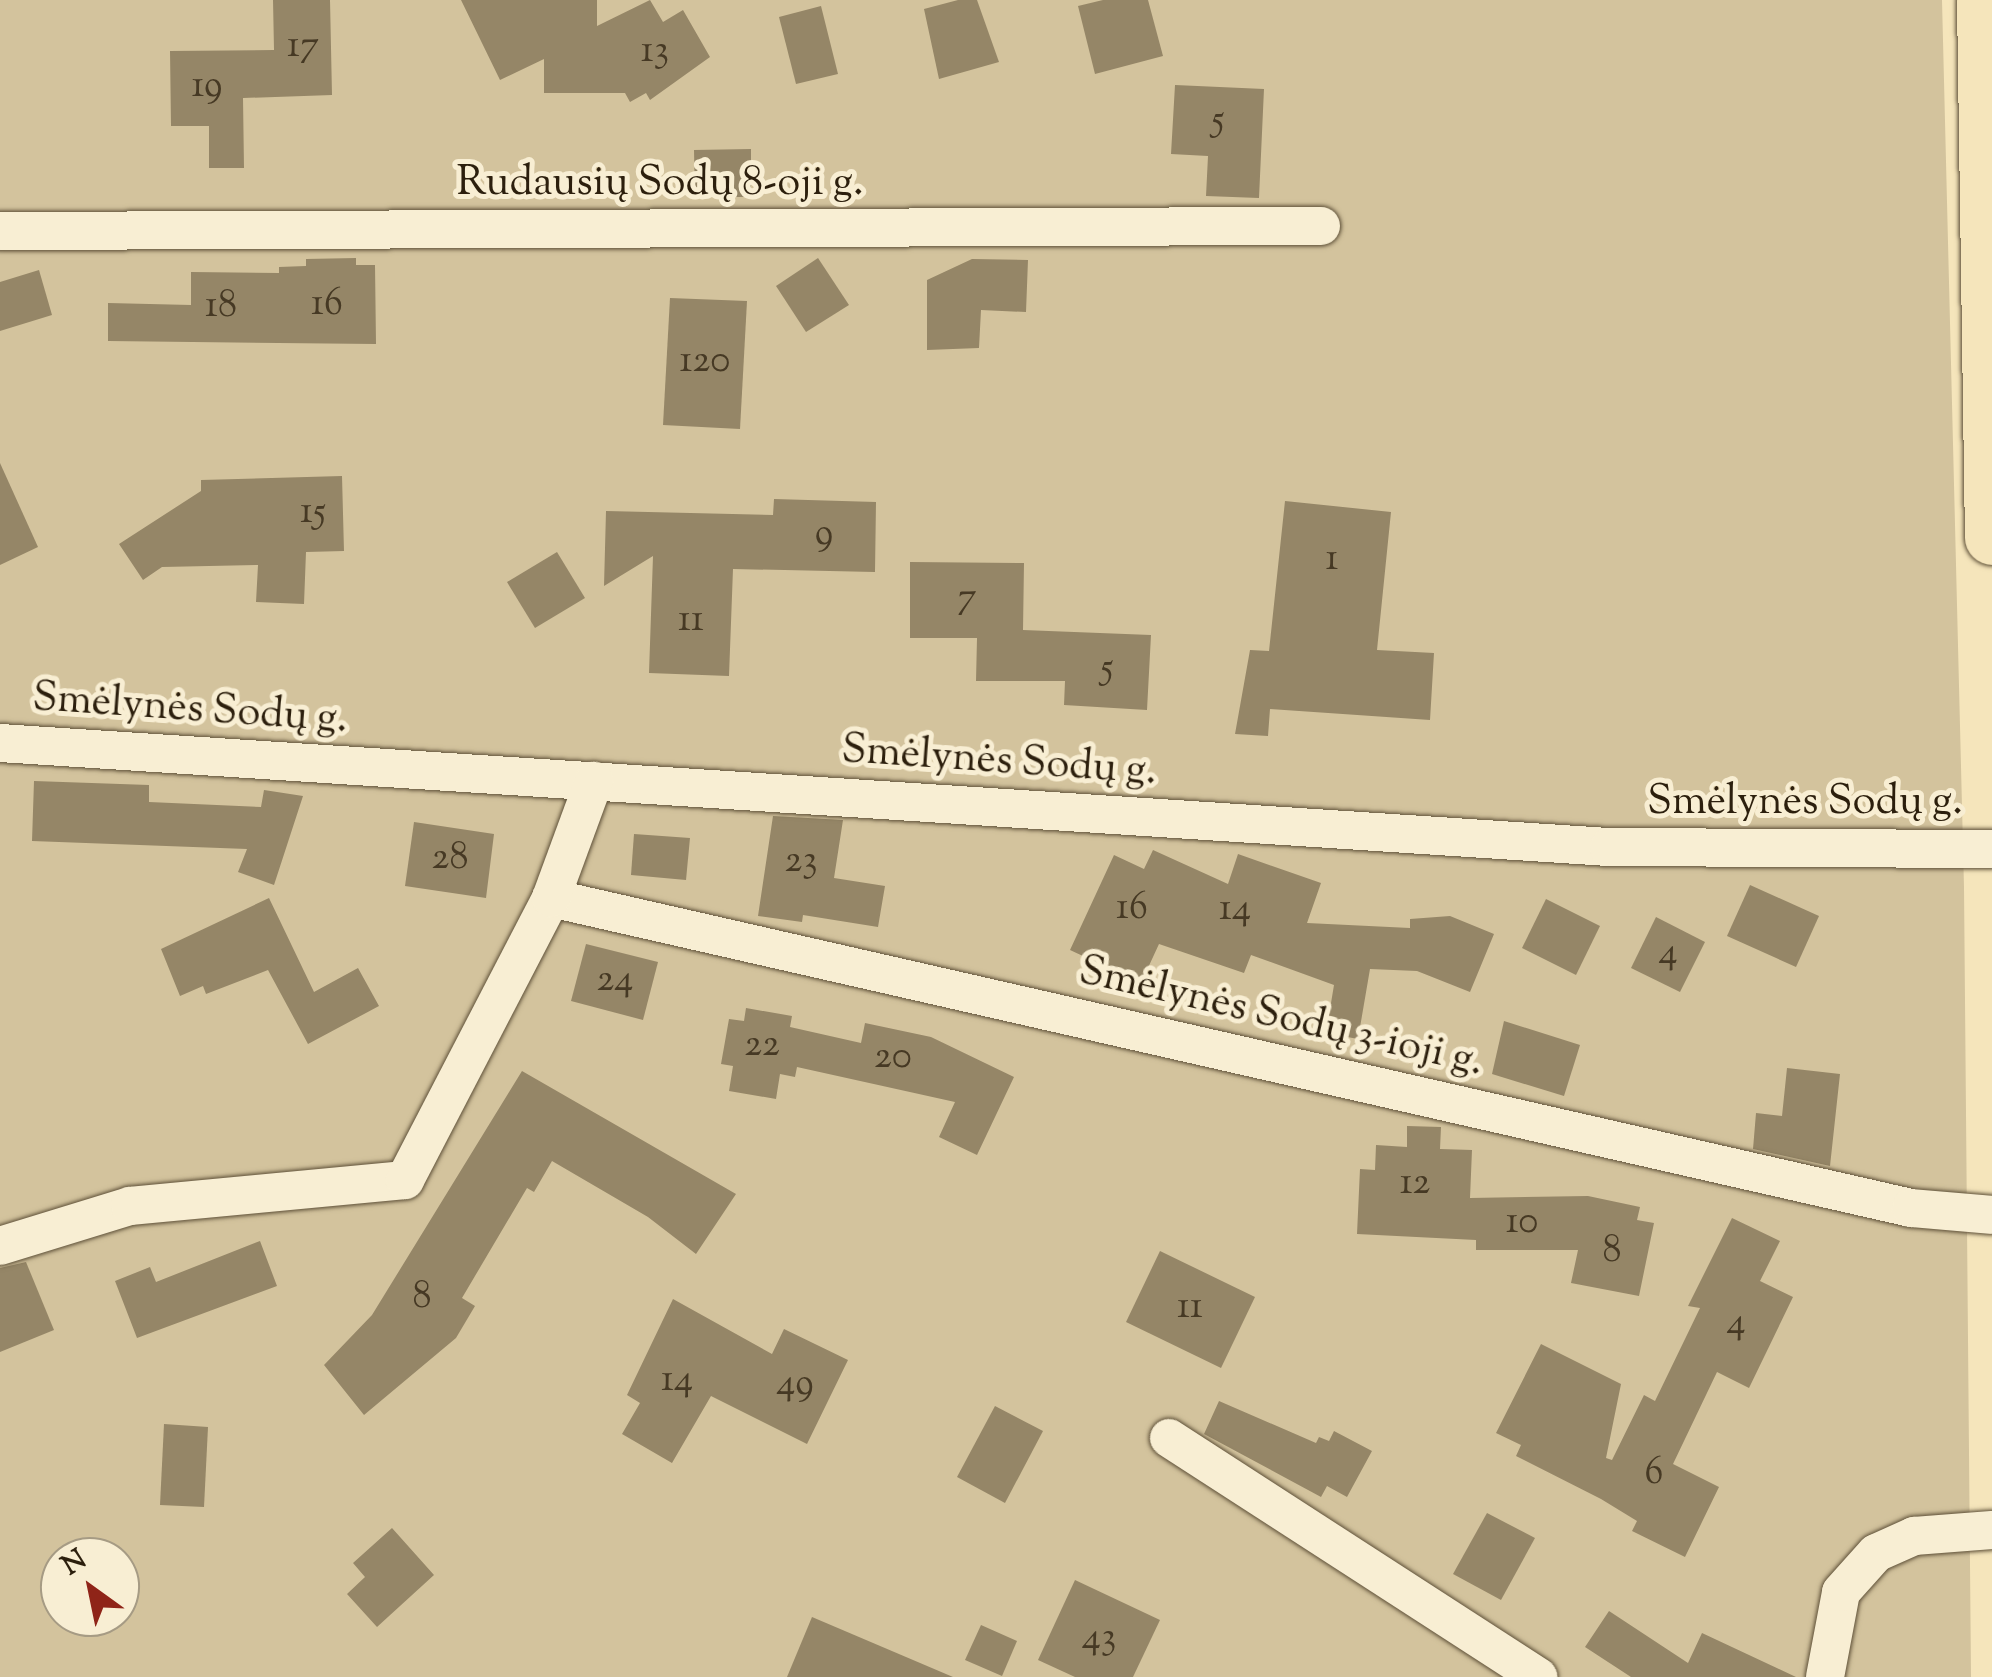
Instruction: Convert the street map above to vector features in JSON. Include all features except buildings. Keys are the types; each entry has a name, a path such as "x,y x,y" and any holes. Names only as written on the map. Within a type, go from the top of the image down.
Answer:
{"main road":[{"path":"1984,0 1992,538"}],"street":[{"name":"Rudausių Sodų 8-oji g.","path":"0,232 1321,226"},
{"name":"Smėlynės Sodų g.","path":"0,743 1609,847 1992,849"},
{"path":"0,1246 130,1206 406,1180 551,898 594,781"},
{"name":"Smėlynės Sodų 3-ioji g.","path":"551,898 1911,1208 1992,1214"},
{"path":"1168,1438 1539,1677"},
{"path":"1826,1677 1840,1592 1876,1552 1914,1536 1992,1530"}],"shaded area":[{"path":"0,0 1942,0 1964,887 1971,1677 0,1677"}]}
